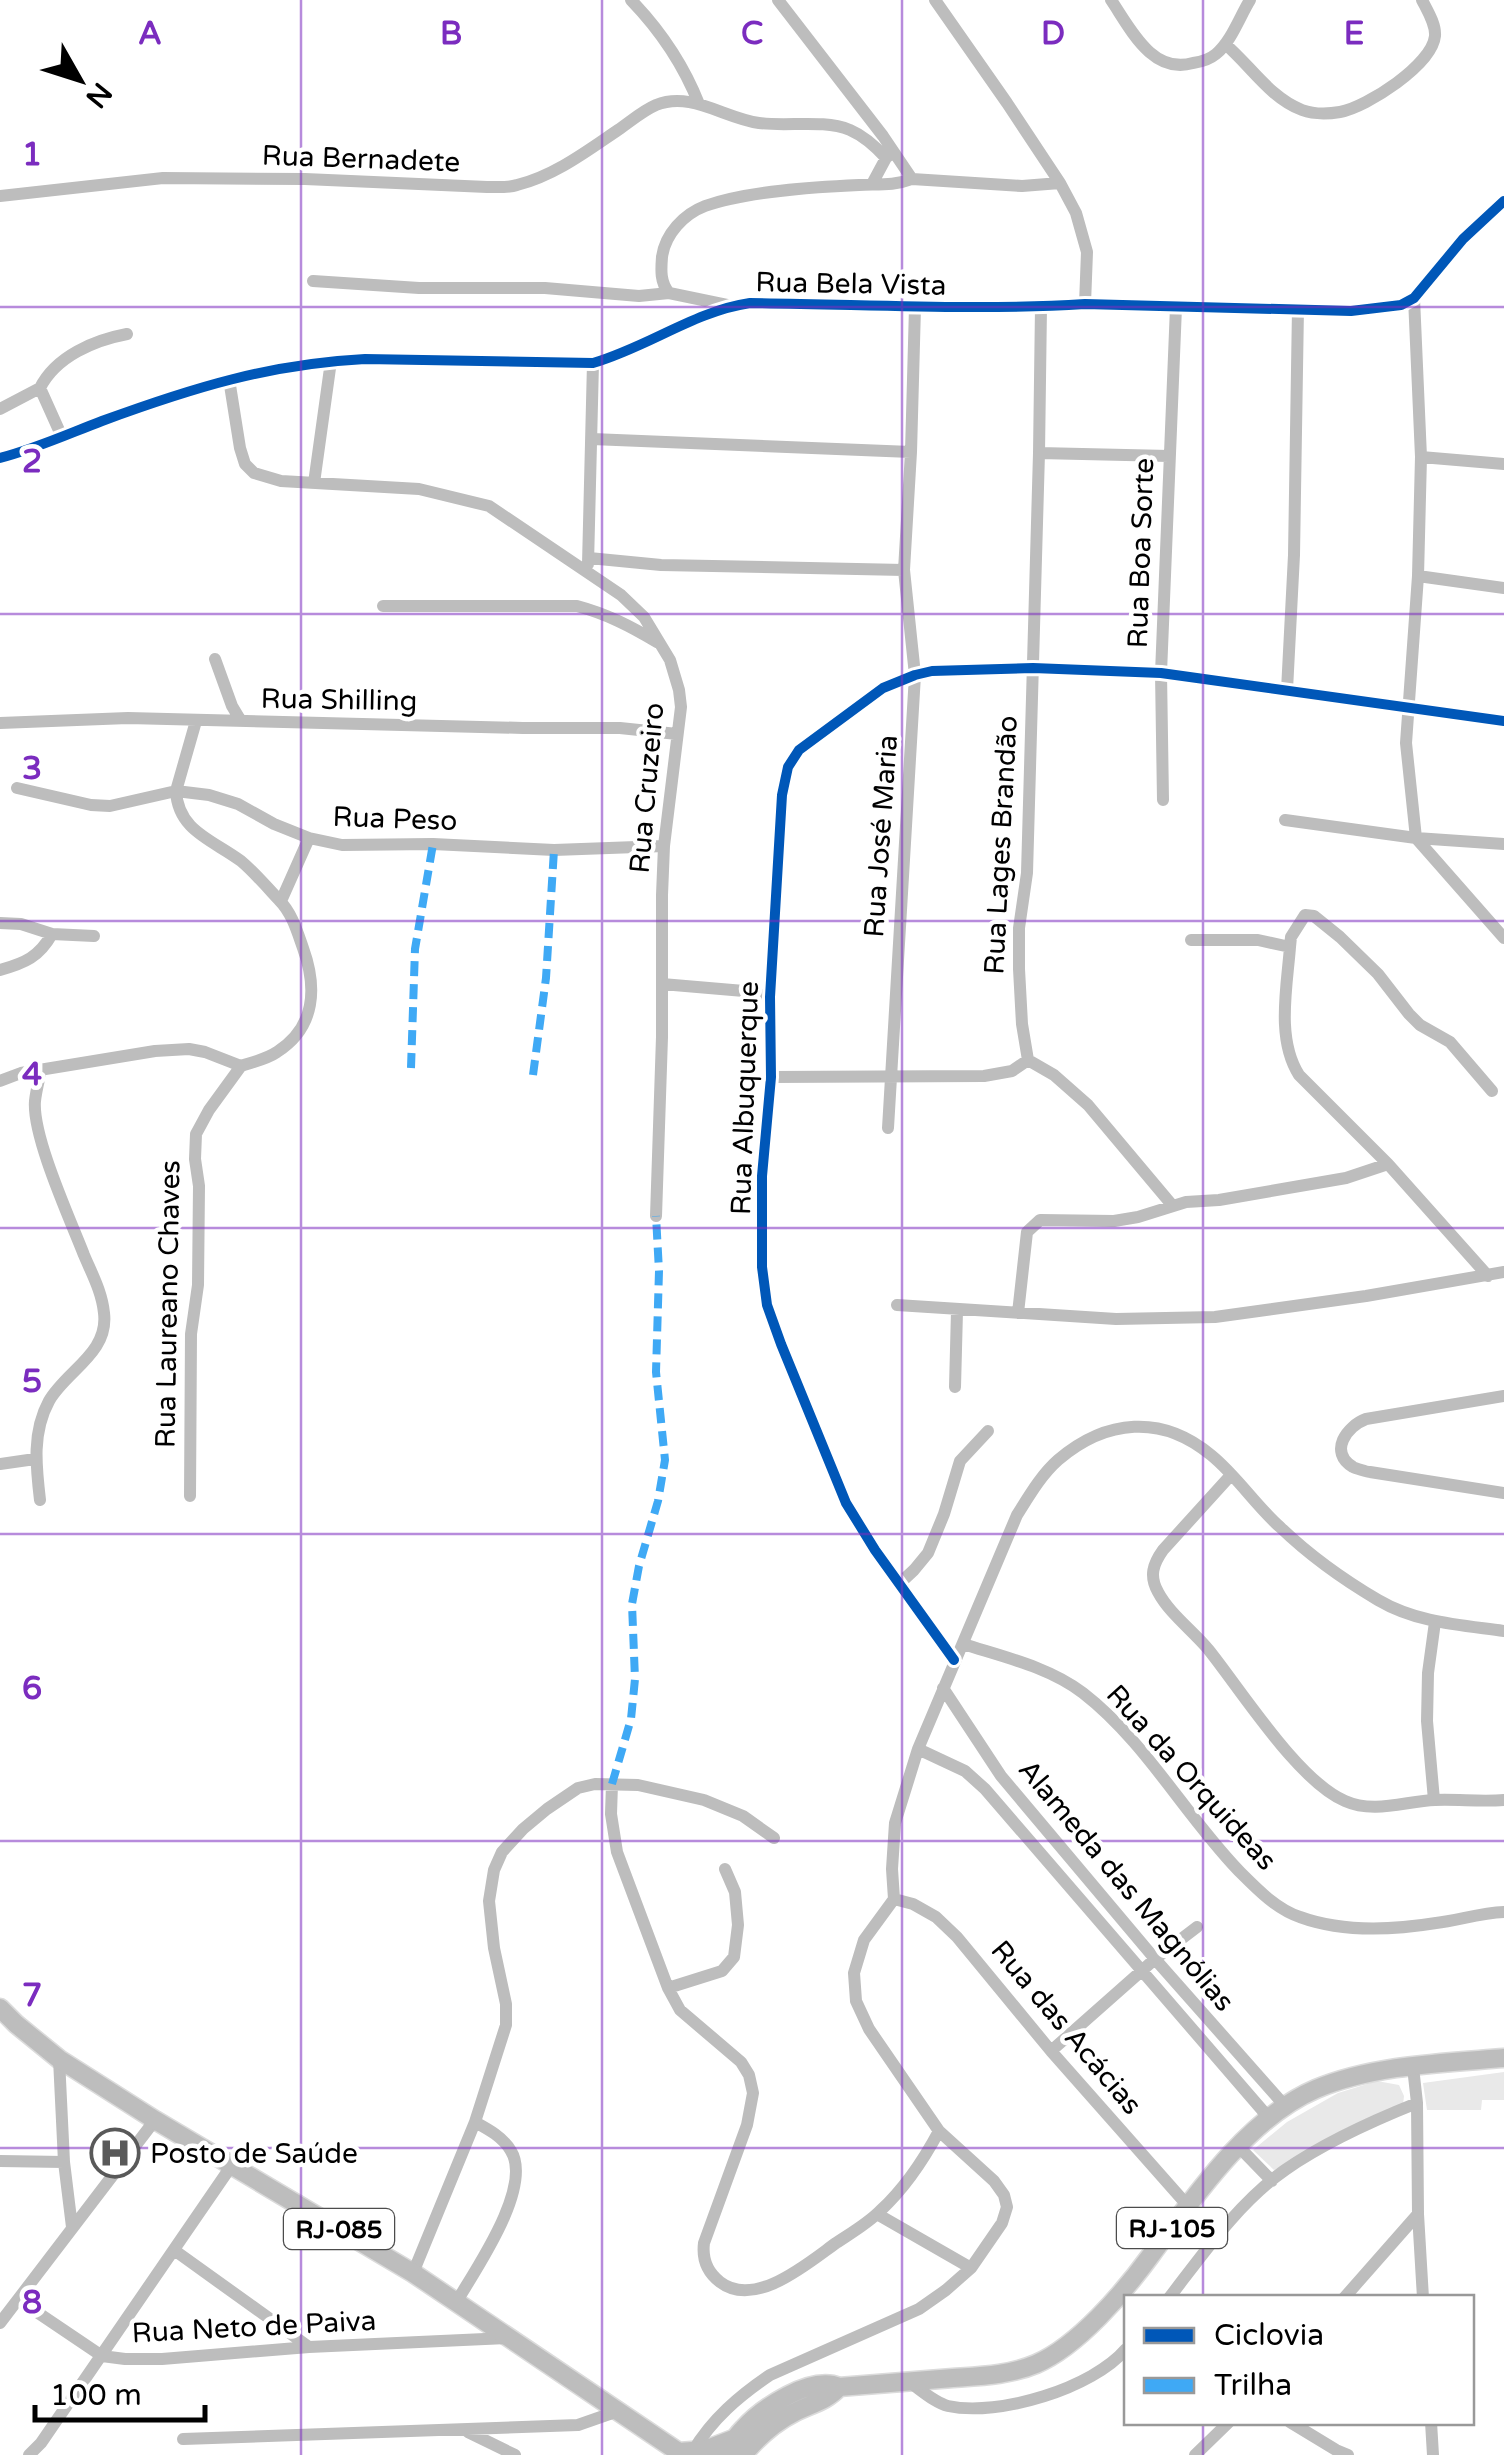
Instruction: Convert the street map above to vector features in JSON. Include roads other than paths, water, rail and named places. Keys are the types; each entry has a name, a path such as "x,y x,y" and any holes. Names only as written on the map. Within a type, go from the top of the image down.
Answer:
{"main road":[{"name":"RJ-085","path":"0,2008 60,2059 413,2273 684,2453"},
{"name":"RJ-105","path":"724,2455 739,2446 743,2428 760,2414 792,2393 815,2385 830,2383 839,2387 1009,2373 1038,2364 1081,2334 1138,2273 1238,2147 1285,2106 1316,2089 1364,2074 1504,2058"},
{"path":"684,2453 739,2446"}],"street":[{"path":"631,0 671,51 699,104 762,124 830,125 846,129 889,156 912,179"},
{"path":"778,0 883,136 889,156 872,184"},
{"path":"934,0 1060,183 1081,227 1087,252 1085,304"},
{"path":"1111,0 1153,56 1169,64 1186,66 1216,54 1250,0"},
{"path":"1225,44 1276,95 1299,109 1342,112 1366,102 1422,62 1435,35 1422,0"},
{"name":"Rua Bernadete","path":"0,196 162,178 515,186 570,162 652,106 668,101 699,104"},
{"path":"668,293 662,280 666,240 684,218 703,207 769,193 894,184 912,179 1022,186 1060,183"},
{"path":"1504,201 1464,239 1414,298 1421,457 1418,576 1406,743 1416,838 1504,938"},
{"path":"313,281 419,288 546,288 639,296 668,293 729,306"},
{"name":"Rua Bela Vista","path":"0,458 228,379 271,369 365,359 592,363 623,354 729,306 766,303 915,308 1085,304 1350,310 1401,305 1414,298"},
{"name":"Rua Lages Brandão","path":"1028,1060 1019,1000 1019,928 1027,873 1041,307"},
{"name":"Rua Boa Sorte","path":"1162,800 1161,673 1176,307"},
{"name":"Rua José Maria","path":"888,1128 915,675 904,570 915,308"},
{"path":"1288,690 1298,308"},
{"path":"0,409 40,388 56,366 73,353 128,334"},
{"path":"314,484 331,361"},
{"path":"592,363 588,564 904,570"},
{"name":"Rua Cruzeiro","path":"228,379 240,448 245,464 254,473 281,482 419,489 489,506 588,564 644,618 662,646 679,690 681,707 664,846 656,1216"},
{"path":"40,388 62,436"},
{"path":"592,440 910,452"},
{"path":"1040,453 1169,456"},
{"path":"1421,457 1504,464"},
{"path":"1418,576 1504,588"},
{"path":"383,606 577,606 606,614 662,646"},
{"path":"215,659 241,721"},
{"name":"Rua Albuquerque","path":"954,1660 846,1503 768,1304 762,1267 762,1176 771,1077 770,997 782,794 788,768 799,750 883,688 932,671 1033,668 1161,673 1504,721"},
{"name":"Rua Shilling","path":"0,724 128,718 620,728 678,734"},
{"path":"0,1081 21,1073 189,1049 241,1066 274,1054 288,1044 304,1022 312,1004 312,980 292,917 243,864 182,818 176,790 196,721"},
{"name":"Rua Peso","path":"18,788 110,806 176,790 209,795 238,804 309,838 342,845 433,844 554,850 664,846"},
{"path":"1284,820 1416,838 1504,844"},
{"path":"281,901 309,838"},
{"path":"1488,1276 1292,1064 1286,1034 1290,946 1305,915 1314,916 1378,974 1409,1014 1450,1042 1492,1091"},
{"path":"0,923 22,924 52,934 94,936"},
{"path":"0,970 32,958 44,949 52,934"},
{"path":"1191,940 1258,940 1290,946"},
{"path":"662,984 770,997"},
{"path":"771,1077 1002,1074 1028,1060 1088,1105 1172,1204"},
{"name":"Rua Laureano Chaves","path":"190,1496 191,1334 198,1285 196,1134 241,1066"},
{"path":"40,1500 35,1459 48,1403 100,1342 104,1331 99,1290 37,1125 34,1103 41,1070"},
{"path":"1018,1312 1027,1232 1040,1220 1138,1218 1172,1204 1346,1178 1388,1164"},
{"path":"896,1305 1116,1319 1215,1318 1504,1272"},
{"path":"955,1387 957,1311"},
{"path":"1504,1396 1354,1423 1342,1440 1342,1452 1354,1468 1504,1493"},
{"path":"684,2453 716,2418 770,2375 919,2309 946,2290 971,2268 1002,2223 1007,2207 1004,2194 940,2131 869,2029 856,2001 854,1973 864,1940 894,1900 895,1823 918,1749 1017,1516 1058,1460 1114,1429 1146,1425 1170,1431 1211,1455 1280,1528 1377,1600 1402,1613 1435,1622 1504,1631"},
{"path":"900,1583 928,1552 960,1462 988,1431"},
{"path":"0,1464 35,1459"},
{"path":"1231,1474 1154,1563 1152,1577 1158,1592 1304,1770 1346,1802 1367,1806 1434,1800 1504,1800"},
{"path":"1434,1800 1427,1721 1435,1622"},
{"name":"Rua da Orquideas","path":"963,1644 1044,1671 1083,1693 1144,1754 1213,1844 1252,1885 1298,1917 1362,1927 1406,1928 1504,1912"},
{"name":"Alameda das Magnólias","path":"943,1688 1001,1776 1285,2106"},
{"name":"Alameda das Magnólias","path":"918,1749 975,1778 1270,2118"},
{"path":"413,2273 475,2122 506,2025 489,1900 494,1870 502,1852 547,1809 578,1788 595,1784 638,1785 720,1805 774,1838"},
{"path":"612,1784 611,1814 617,1852 668,1988 680,2010 741,2062 753,2093 747,2126 704,2243 704,2262 714,2278 741,2291 760,2289 790,2276 878,2214 915,2172 940,2131"},
{"path":"668,1988 722,1971 734,1957 738,1925 735,1892 725,1869"},
{"path":"1066,1882 1079,1870"},
{"name":"Rua das Acácias","path":"894,1900 913,1904 936,1917 957,1937 1188,2206"},
{"path":"1051,2050 1141,1970 1197,1927"},
{"path":"60,2059 64,2162 72,2227"},
{"path":"1412,2067 1417,2104 1423,2295"},
{"path":"1171,2295 1240,2210 1282,2172 1380,2118 1417,2104"},
{"path":"1,2321 155,2120"},
{"path":"457,2301 514,2192 516,2167 512,2152 500,2138 475,2122"},
{"path":"1238,2147 1272,2181"},
{"path":"0,2162 64,2162"},
{"path":"29,2455 232,2166"},
{"path":"878,2214 971,2268"},
{"path":"1347,2295 1418,2214"},
{"path":"174,2250 309,2347"},
{"name":"Rua Neto de Paiva","path":"19,2300 102,2356 162,2359 309,2347 510,2338"},
{"path":"909,2382 945,2406 984,2408 1047,2396 1114,2364 1124,2352"},
{"path":"182,2438 578,2425 618,2411"},
{"path":"1195,2455 1226,2425"},
{"path":"1295,2425 1348,2455"},
{"path":"1431,2425 1433,2455"},
{"path":"464,2430 515,2455"}],"place":[{"name":"Posto de Saúde","path":"115,2153"}]}
